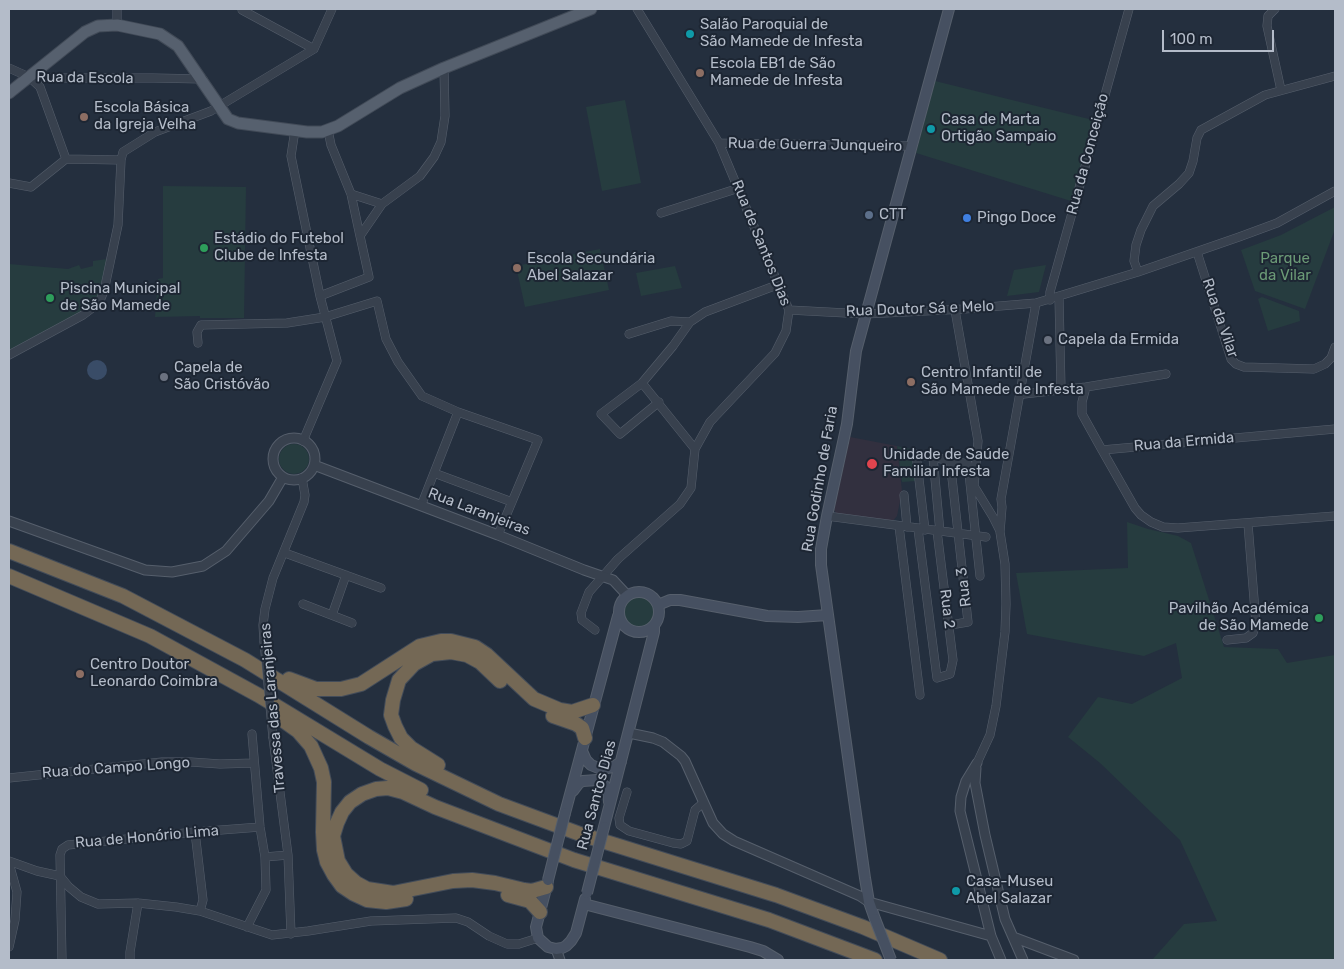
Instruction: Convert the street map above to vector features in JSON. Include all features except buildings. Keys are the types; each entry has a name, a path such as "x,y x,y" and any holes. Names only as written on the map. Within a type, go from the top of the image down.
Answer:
{"highway":[{"path":"9,551 123,596 245,660 416,764 499,804 580,834 776,895 863,927 940,960"},
{"path":"9,576 150,636 258,695 380,769 494,829"},
{"path":"245,660 272,669 305,686 316,689 341,689 361,684 420,646 441,641 451,641 475,647 487,655 534,699 560,710 572,712 593,705"},
{"path":"463,786 452,773 411,748 400,738 392,715 392,700 399,680 414,664 432,654 451,652 467,655 490,671 521,700 534,709 576,724 582,728 583,745"},
{"path":"258,695 280,719 298,731 311,746 321,768 324,782 322,832 324,850 327,862 342,886 367,900 386,902 409,899 440,891 462,889 486,890 530,901 540,912"},
{"path":"547,884 532,891 472,880 453,881 393,893 367,889 356,883 346,874 338,861 333,836 342,812 350,802 362,794 376,789 388,788 403,792 435,807 574,860 769,920 875,960"}],"main road":[{"path":"9,93 85,32 102,24 117,25 152,31 167,37 183,51 228,119 238,123 295,130 314,132 328,130 338,126 400,88 444,68 591,9"},
{"name":"Rua Godinho de Faria","path":"892,960 868,902 821,564 821,549 847,424 856,351 949,9"},
{"path":"556,949 548,947 538,938 536,927 621,602 627,595 644,592 655,599 658,605 658,618 654,626 645,632 631,631 621,622 618,616"},
{"path":"658,605 670,600 680,600 767,616 798,617 828,615"},
{"name":"Rua Santos Dias","path":"556,949 566,946 576,933 629,732 654,626"},
{"path":"583,745 586,760 591,765 601,769 613,767 621,762"},
{"path":"569,800 579,783 597,780 608,790 609,808"},
{"path":"584,904 750,947 763,951 778,960"}],"street":[{"path":"117,9 117,25"},
{"path":"9,355 83,315 99,303 104,291 118,225 121,160 124,152 143,139 219,106 314,49 332,9"},
{"name":"Rua de Santos Dias","path":"595,630 582,620 581,613 589,592 618,559 680,504 691,488 695,450 710,422 775,353 786,331 789,310 777,286 739,188 719,143 638,9"},
{"name":"Rua da Conceição","path":"1050,300 1053,283 1129,9"},
{"path":"1275,9 1268,16 1267,26 1281,90"},
{"path":"242,10 314,49"},
{"path":"9,68 29,77"},
{"path":"360,236 382,204 420,176 434,157 441,142 445,116 444,68"},
{"path":"1138,272 1134,261 1136,245 1141,230 1153,206 1189,173 1197,138 1201,130 1265,96 1335,76"},
{"name":"Rua da Escola","path":"29,77 202,79"},
{"name":"Rua da Escola","path":"29,77 40,87 66,159"},
{"path":"295,130 291,156 320,296 337,360 303,441"},
{"path":"320,296 369,277 351,194 331,145 328,130"},
{"name":"Rua de Guerra Junqueiro","path":"719,143 911,146"},
{"path":"9,183 30,187 66,159 121,160"},
{"path":"661,213 739,188"},
{"name":"Rua Doutor Sá e Melo","path":"789,310 865,314 955,310 1036,303 1050,300 1197,252 1277,223 1335,191"},
{"path":"351,194 382,204"},
{"name":"Rua da Vilar","path":"1197,252 1231,359 1236,364 1244,367 1314,369 1325,364 1331,358 1335,348"},
{"path":"659,402 620,434 601,414 642,382 673,346 690,322 705,312 777,286"},
{"path":"1059,297 1061,390"},
{"path":"198,343 197,332 201,325 287,323 325,317 377,301 386,338 398,362 422,396 458,412 538,440 498,535"},
{"path":"1001,960 991,936 960,811 961,797 966,781 990,735 996,706 1005,632 1005,564 1000,532 1001,499 1036,303"},
{"path":"955,310 978,441 974,486 1000,532"},
{"path":"629,334 671,321 690,322"},
{"path":"1020,393 1061,390 1166,374"},
{"path":"642,382 695,450"},
{"path":"1086,386 1082,402 1082,414 1135,508 1151,522 1163,527 1178,528 1335,516"},
{"path":"421,506 458,412"},
{"name":"Rua da Ermida","path":"1102,450 1335,429"},
{"path":"290,439 303,441 310,446 313,452 314,465 310,472 302,478 291,480 283,477 275,469 273,463 275,450 283,441 290,439"},
{"path":"921,529 916,454 968,464 980,576"},
{"name":"Rua 2","path":"921,529 937,678 950,674 953,660 938,532 933,457"},
{"path":"950,460 958,534"},
{"name":"Rua Laranjeiras","path":"314,465 613,580 627,595"},
{"path":"434,473 512,502"},
{"path":"9,520 146,570 172,572 203,566 226,551 269,501 283,477"},
{"name":"Travessa das Laranjeiras","path":"291,934 288,855 273,738 263,624 273,578 285,553 306,495 302,478"},
{"path":"904,495 903,527 920,695"},
{"path":"984,501 993,506 998,504 1001,499"},
{"path":"827,516 986,537"},
{"path":"1227,640 1246,638 1253,633 1256,624 1248,524"},
{"name":"Rua 3","path":"950,625 968,622 958,534"},
{"path":"285,553 381,588"},
{"path":"332,615 346,575"},
{"path":"303,604 352,622"},
{"path":"629,732 653,738 675,750 685,761 713,823 723,834 734,841 860,896 868,902 991,936"},
{"name":"Travessa das Laranjeiras","path":"246,927 266,890 265,857 260,827 252,734"},
{"name":"Rua do Campo Longo","path":"9,778 162,762 254,763"},
{"path":"977,763 975,783 1005,920 1023,960"},
{"path":"627,792 619,818 620,825 629,831 673,843 681,844 687,841 695,810 703,803"},
{"name":"Rua de Honório Lima","path":"62,960 60,855 62,849 68,845 260,827"},
{"path":"195,832 203,900 200,911"},
{"path":"265,857 288,855"},
{"path":"9,862 60,876 81,897 98,904 138,903 200,911 272,935 291,934 371,921 456,918 468,922 498,941 507,944 518,944 538,938"},
{"path":"9,862 17,892 16,920 9,947"},
{"path":"981,892 998,889"},
{"path":"130,960 138,903"},
{"path":"1013,937 1074,960"},
{"path":"556,949 560,960"}],"shaded area":[{"name":"Unidade de Saúde Familiar Infesta","path":"850,437 897,446 902,491 897,516 892,522 842,515 834,510"}],"green space":[{"path":"935,81 1093,120 1071,201 916,153"},
{"path":"625,100 641,183 602,191 586,107"},
{"name":"Estádio do Futebol Clube de Infesta","path":"163,186 246,187 244,318 200,318 200,316 155,317 158,279 163,278"},
{"name":"Parque da Vilar","path":"1335,207 1335,229 1305,309 1255,291 1241,250 1281,235"},
{"path":"600,249 609,290 525,307 516,266"},
{"path":"107,259 99,296 95,301 77,316 9,350 9,264 68,269 79,265 81,269 93,266 93,261"},
{"path":"1046,265 1039,292 1007,296 1014,270"},
{"path":"675,266 682,288 641,296 636,273"},
{"name":"Parque da Vilar","path":"1262,297 1299,311 1300,321 1268,331 1258,299"},
{"path":"294,444 305,448 309,459 305,470 294,474 283,470 279,459 283,448"},
{"path":"897,446 911,449 915,481 902,482"},
{"path":"1127,522 1178,536 1191,543 1224,647 1278,649 1287,663 1335,655 1335,960 1152,960 1184,924 1217,921 1180,840 1100,763 1068,737 1098,697 1132,704 1182,678 1176,643 1144,656 1027,634 1016,573 1128,568"},
{"path":"639,596 645,597 650,601 654,606 654,618 650,623 645,627 639,628 633,627 628,623 624,618 623,612 624,606 628,601 633,597"}],"water":[{"path":"97,360 104,363 107,370 104,377 97,380 90,377 87,370 90,363"}],"place":[{"name":"Salão Paroquial de São Mamede de Infesta","path":"690,34"},
{"name":"Escola EB1 de São Mamede de Infesta","path":"700,73"},
{"name":"Escola Básica da Igreja Velha","path":"84,117"},
{"name":"Casa de Marta Ortigão Sampaio","path":"931,129"},
{"name":"CTT","path":"869,215"},
{"name":"Pingo Doce","path":"967,218"},
{"name":"Estádio do Futebol Clube de Infesta","path":"204,248"},
{"name":"Escola Secundária Abel Salazar","path":"517,268"},
{"name":"Piscina Municipal de São Mamede","path":"50,298"},
{"name":"Capela da Ermida","path":"1048,340"},
{"name":"Capela de São Cristóvão","path":"164,377"},
{"name":"Centro Infantil de São Mamede de Infesta","path":"911,382"},
{"name":"Unidade de Saúde Familiar Infesta","path":"872,464"},
{"name":"Pavilhão Académica de São Mamede","path":"1319,618"},
{"name":"Centro Doutor Leonardo Coimbra","path":"80,674"},
{"name":"Casa-Museu Abel Salazar","path":"956,891"}]}
